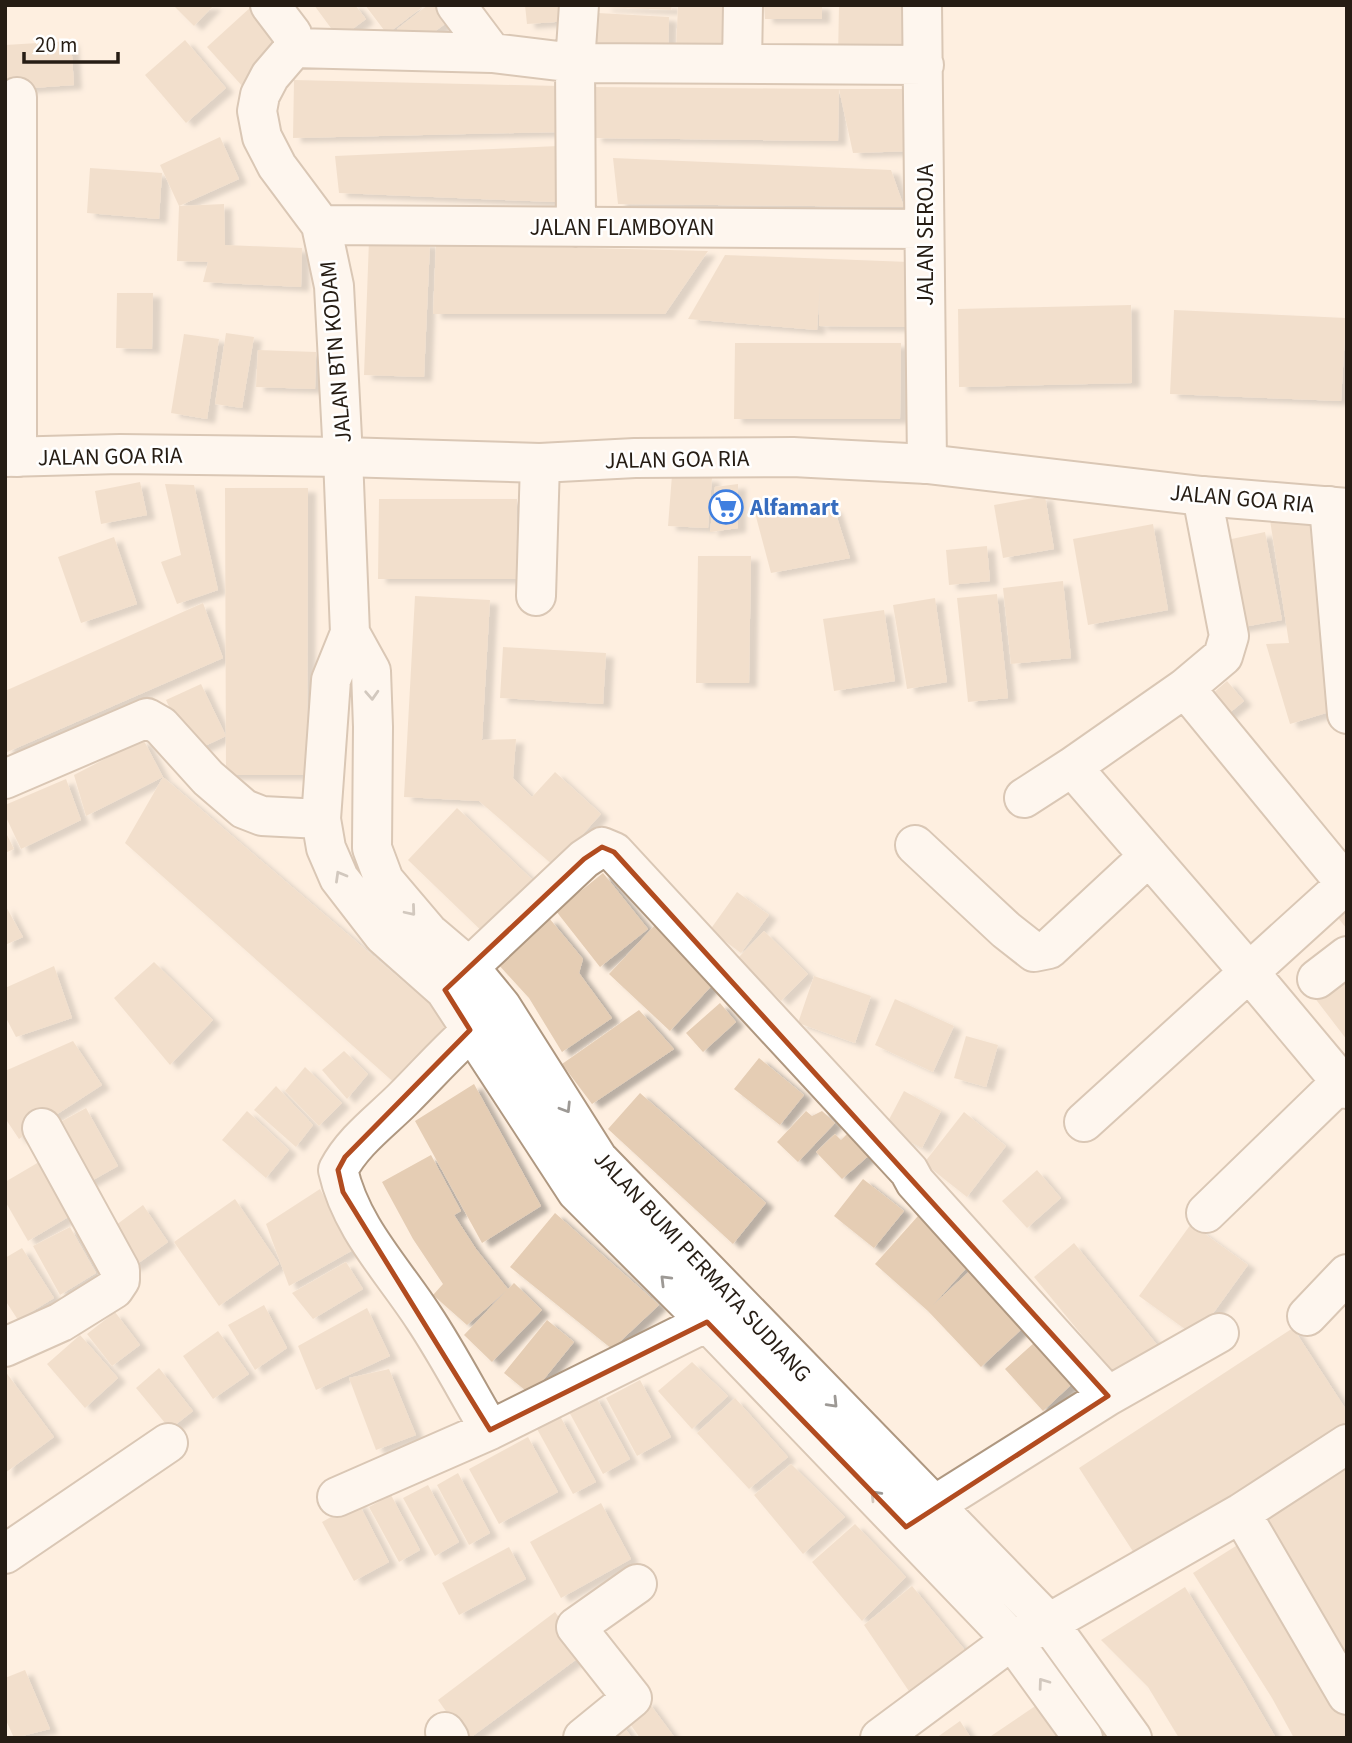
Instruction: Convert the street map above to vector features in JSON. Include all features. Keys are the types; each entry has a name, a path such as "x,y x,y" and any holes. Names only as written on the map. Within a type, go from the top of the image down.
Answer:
{"street":[{"path":"456,5 492,53"},
{"path":"576,227 575,63 579,5"},
{"path":"742,64 743,5"},
{"name":"JALAN SEROJA","path":"922,5 927,464"},
{"path":"282,25 575,63 924,65"},
{"name":"JALAN BTN KODAM","path":"282,25 270,76 260,95 257,111 262,137 278,166 321,225 334,286 349,633"},
{"path":"11,457 18,97"},
{"name":"JALAN FLAMBOYAN","path":"321,225 924,229"},
{"name":"JALAN GOA RIA","path":"11,457 120,454 540,463 635,458 793,457 927,464 1202,496 1338,507"},
{"path":"536,596 540,463"},
{"path":"1024,798 1185,688 1223,656 1229,636 1202,496"},
{"path":"1338,507 1347,714"},
{"name":"JALAN BUMI PERMATA SUDIANG","path":"349,633 331,680 321,819 326,848 340,878 383,935 501,1006 598,1159 919,1517 1083,1738"},
{"name":"JALAN BUMI PERMATA SUDIANG","path":"349,633 371,671 372,848 384,880 429,933 457,979 470,1030 577,1192 707,1322 919,1517 1049,1623 1132,1738"},
{"path":"1084,1122 1346,884 1185,688"},
{"path":"5,779 146,718 161,726 208,778 244,809 262,816 321,819"},
{"path":"1072,767 1344,1086 1206,1213"},
{"path":"915,845 1006,930 1034,952 1049,949 1149,856"},
{"path":"457,979 589,855 602,847 614,852 909,1171 915,1182 1008,1288 1108,1396"},
{"path":"1317,979 1347,956"},
{"path":"490,1430 423,1317 388,1270 350,1208 338,1170 345,1157 470,1030 501,1006"},
{"path":"506,1084 536,1062"},
{"path":"5,1347 61,1322 114,1289 120,1280 120,1270 42,1128"},
{"path":"1307,1315 1347,1274"},
{"path":"337,1497 490,1430 707,1322"},
{"path":"919,1517 1108,1396 1219,1334"},
{"path":"5,1554 168,1443"},
{"path":"880,1738 1012,1640 1049,1623 1241,1513 1347,1444"},
{"path":"1241,1513 1347,1695"},
{"path":"583,1738 632,1698 576,1627 637,1584"}],"highlighted area":[{"path":"602,847 614,852 1108,1396 906,1527 707,1322 490,1430 343,1192 338,1170 345,1157 470,1030 445,990 584,859"}],"building":[{"path":"173,5 214,5 194,26"},
{"path":"314,5 355,5 366,19 339,39"},
{"path":"365,5 425,5 387,34"},
{"path":"428,5 438,5 449,21 411,49 397,29"},
{"path":"525,5 568,5 569,21 527,24"},
{"path":"604,5 672,5 671,10"},
{"path":"678,5 738,5 736,53 676,51"},
{"path":"764,5 822,5 822,19 765,19"},
{"path":"839,5 912,5 911,59 838,58"},
{"path":"252,6 290,46 244,88 207,47"},
{"path":"598,13 669,17 668,60 596,56"},
{"path":"185,40 226,88 186,123 145,75"},
{"path":"71,41 74,85 5,90 5,45"},
{"path":"294,80 559,86 559,132 293,138"},
{"path":"594,87 839,89 838,141 594,138"},
{"path":"839,89 913,89 914,151 853,153"},
{"path":"220,137 239,179 179,206 160,165"},
{"path":"558,146 555,202 339,193 335,156"},
{"path":"613,158 891,170 904,207 618,204"},
{"path":"90,168 162,173 159,219 87,213"},
{"path":"224,204 225,245 302,248 301,287 203,282 208,262 177,261 179,206"},
{"path":"369,240 430,243 424,377 364,375"},
{"path":"436,244 708,251 665,314 433,314"},
{"path":"725,255 909,262 908,327 819,326 820,285 817,330 688,319"},
{"path":"117,293 153,293 152,349 116,348"},
{"path":"1131,305 1132,383 959,387 958,309"},
{"path":"1174,310 1346,318 1341,401 1170,394"},
{"path":"226,333 254,337 242,408 215,404"},
{"path":"184,334 219,339 207,419 171,413"},
{"path":"735,343 901,343 900,419 734,419"},
{"path":"258,350 316,352 315,389 256,387"},
{"path":"672,475 712,478 708,528 668,526"},
{"path":"140,482 147,515 101,524 95,491"},
{"path":"165,484 194,485 218,590 177,604 161,562 181,555"},
{"name":"Alfamart","path":"738,484 738,528 710,532 715,487"},
{"path":"225,488 308,488 307,775 226,775"},
{"path":"1045,496 1054,549 1003,558 994,505"},
{"path":"379,499 517,499 516,579 378,579"},
{"path":"834,508 850,558 771,573 755,513"},
{"path":"1320,516 1339,709 1290,724 1266,644 1289,643 1270,520"},
{"path":"1153,524 1168,610 1088,625 1073,539"},
{"path":"1265,532 1282,620 1238,628 1222,541"},
{"path":"114,537 137,604 81,623 58,557"},
{"path":"987,546 990,581 949,585 946,550"},
{"path":"698,556 751,556 749,683 696,683"},
{"path":"1063,581 1071,658 1011,664 1003,588"},
{"path":"997,594 1008,698 968,702 957,598"},
{"path":"415,596 490,600 482,740 516,739 513,778 532,797 555,772 601,814 554,866 479,801 404,797"},
{"path":"935,598 947,682 907,689 893,605"},
{"path":"203,603 223,658 5,753 5,691"},
{"path":"884,610 895,681 834,691 823,619"},
{"path":"503,647 606,653 603,704 500,698"},
{"path":"1227,681 1244,701 1221,720 1204,701"},
{"path":"201,684 226,736 190,753 166,700"},
{"path":"143,739 163,777 86,816 74,775"},
{"path":"163,777 460,1030 407,1094 125,843"},
{"path":"66,779 81,820 21,849 5,815 5,805"},
{"path":"457,808 540,887 490,939 408,860"},
{"path":"5,831 14,849 5,853"},
{"path":"603,873 648,929 600,967 556,911"},
{"path":"737,892 769,915 741,953 710,930"},
{"path":"1347,892 1347,929 1329,907"},
{"path":"5,905 23,937 5,945"},
{"path":"549,918 583,959 579,973 612,1018 562,1052 529,998 497,963"},
{"path":"656,924 716,981 670,1031 609,974"},
{"path":"764,931 808,974 781,1001 738,958"},
{"path":"154,962 213,1020 170,1065 114,998"},
{"path":"54,966 72,1018 16,1037 5,1016 5,988"},
{"path":"1347,972 1347,1040 1314,997"},
{"path":"814,976 871,996 855,1043 798,1023"},
{"path":"895,999 954,1026 933,1072 875,1045"},
{"path":"720,1003 736,1022 703,1052 686,1033"},
{"path":"639,1010 674,1049 592,1104 562,1064"},
{"path":"966,1036 998,1045 986,1087 954,1078"},
{"path":"73,1041 102,1085 19,1139 5,1118 5,1071"},
{"path":"344,1051 368,1074 347,1099 322,1070"},
{"path":"759,1058 804,1095 780,1125 734,1089"},
{"path":"305,1067 342,1103 319,1126 285,1091"},
{"path":"474,1084 541,1206 482,1243 415,1121"},
{"path":"276,1086 313,1125 296,1147 254,1110"},
{"path":"904,1091 941,1111 922,1148 884,1129"},
{"path":"640,1093 766,1203 733,1244 608,1129"},
{"path":"86,1108 118,1166 86,1184 53,1126"},
{"path":"247,1111 289,1150 266,1178 222,1140"},
{"path":"806,1111 812,1116 822,1111 835,1123 798,1162 777,1142"},
{"path":"964,1112 1006,1146 967,1197 924,1163"},
{"path":"851,1130 873,1152 842,1179 816,1152 835,1134 841,1140"},
{"path":"431,1155 461,1211 454,1215 476,1249 508,1289 514,1283 542,1310 492,1362 464,1335 506,1291 467,1325 433,1295 443,1284 413,1239 382,1182"},
{"path":"39,1162 70,1216 28,1241 5,1201 5,1182"},
{"path":"1037,1170 1061,1198 1027,1228 1002,1201"},
{"path":"863,1179 904,1211 874,1248 834,1216"},
{"path":"320,1189 353,1250 289,1286 266,1224"},
{"path":"235,1199 279,1264 219,1306 174,1242"},
{"path":"143,1205 168,1242 133,1267 108,1231"},
{"path":"555,1213 659,1305 612,1349 510,1267"},
{"path":"918,1216 970,1264 933,1305 973,1268 1026,1325 981,1367 928,1311 875,1264"},
{"path":"1191,1224 1248,1265 1196,1337 1139,1296"},
{"path":"70,1227 96,1273 60,1295 33,1246"},
{"path":"1074,1243 1163,1352 1123,1385 1034,1277"},
{"path":"22,1248 54,1298 18,1320 5,1300 5,1258"},
{"path":"346,1262 363,1289 313,1319 292,1293"},
{"path":"264,1305 287,1348 255,1370 228,1325"},
{"path":"367,1308 390,1356 316,1390 298,1346"},
{"path":"115,1312 140,1345 112,1366 87,1334"},
{"path":"547,1320 574,1342 531,1395 504,1373"},
{"path":"1293,1328 1347,1411 1347,1434 1143,1567 1079,1468"},
{"path":"218,1331 249,1374 213,1399 183,1356"},
{"path":"80,1335 118,1378 85,1408 47,1364"},
{"path":"1035,1342 1073,1383 1043,1411 1005,1369"},
{"path":"692,1362 728,1396 692,1429 658,1391"},
{"path":"159,1368 193,1411 170,1429 136,1388"},
{"path":"389,1369 416,1435 376,1450 349,1378"},
{"path":"5,1371 54,1437 5,1473"},
{"path":"640,1380 671,1437 637,1456 606,1398"},
{"path":"595,1395 630,1459 603,1474 568,1410"},
{"path":"735,1398 788,1457 749,1489 697,1433"},
{"path":"560,1416 596,1482 573,1494 537,1429"},
{"path":"528,1437 558,1492 499,1524 469,1469"},
{"path":"1347,1463 1347,1665 1254,1519"},
{"path":"791,1464 845,1517 803,1554 754,1495"},
{"path":"458,1473 490,1533 469,1545 437,1485"},
{"path":"428,1485 459,1542 435,1556 403,1498"},
{"path":"391,1495 420,1550 399,1562 369,1507"},
{"path":"358,1502 389,1562 354,1581 322,1522"},
{"path":"601,1503 631,1559 561,1598 530,1542"},
{"path":"855,1524 906,1577 862,1621 812,1562"},
{"path":"1247,1539 1347,1701 1347,1738 1294,1738 1272,1698 1193,1573"},
{"path":"509,1547 526,1579 459,1615 442,1583"},
{"path":"912,1586 974,1661 917,1703 864,1625"},
{"path":"1185,1587 1276,1738 1179,1738 1148,1687 1101,1640"},
{"path":"555,1612 585,1653 470,1738 465,1738 438,1700"},
{"path":"25,1670 50,1729 14,1738 5,1718 5,1678"},
{"path":"1050,1696 1078,1738 991,1736"},
{"path":"647,1700 675,1738 640,1738 625,1717"},
{"path":"620,1721 632,1738 599,1738"},
{"path":"960,1721 971,1738 936,1738"}],"place":[{"name":"Alfamart","path":"726,507"}]}
